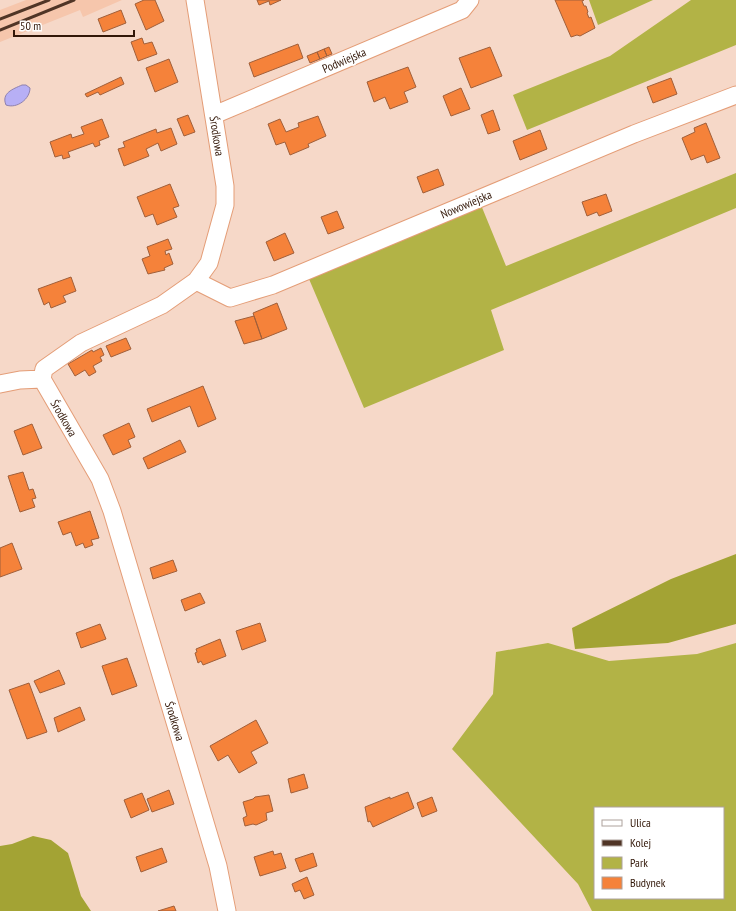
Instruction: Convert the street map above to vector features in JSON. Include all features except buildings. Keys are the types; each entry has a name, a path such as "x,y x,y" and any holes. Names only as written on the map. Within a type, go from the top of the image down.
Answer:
{"street":[{"name":"Środkowa","path":"195,0 225,186 225,205 209,263 196,281 162,305 81,343 44,369 42,379 100,479 112,511 218,866 227,911"},
{"name":"Podwiejska","path":"214,115 462,10 470,0"},
{"name":"Nowowiejska","path":"196,281 230,298 273,285 634,134 736,95"},
{"path":"0,384 20,380 42,379"}],"shaded area":[{"path":"26,0 122,0 83,17 80,10 0,42 0,10"},
{"path":"22,85 26,85 30,88 28,96 22,102 14,106 6,105 6,94"},
{"path":"736,554 736,624 668,643 575,649 572,628 671,579"},
{"path":"33,836 51,840 68,853 81,896 91,911 0,911 0,846 12,844"}],"green space":[{"path":"589,0 653,0 598,25"},
{"path":"691,0 736,0 736,45 527,130 513,95 610,56"},
{"path":"736,173 736,208 491,310 504,350 364,408 309,279 481,205 506,266"},
{"path":"548,643 609,661 697,654 736,643 736,911 592,911 578,884 452,749 493,694 496,652"}],"railway":[{"path":"0,19 49,0"},
{"path":"0,30 74,0"}]}
